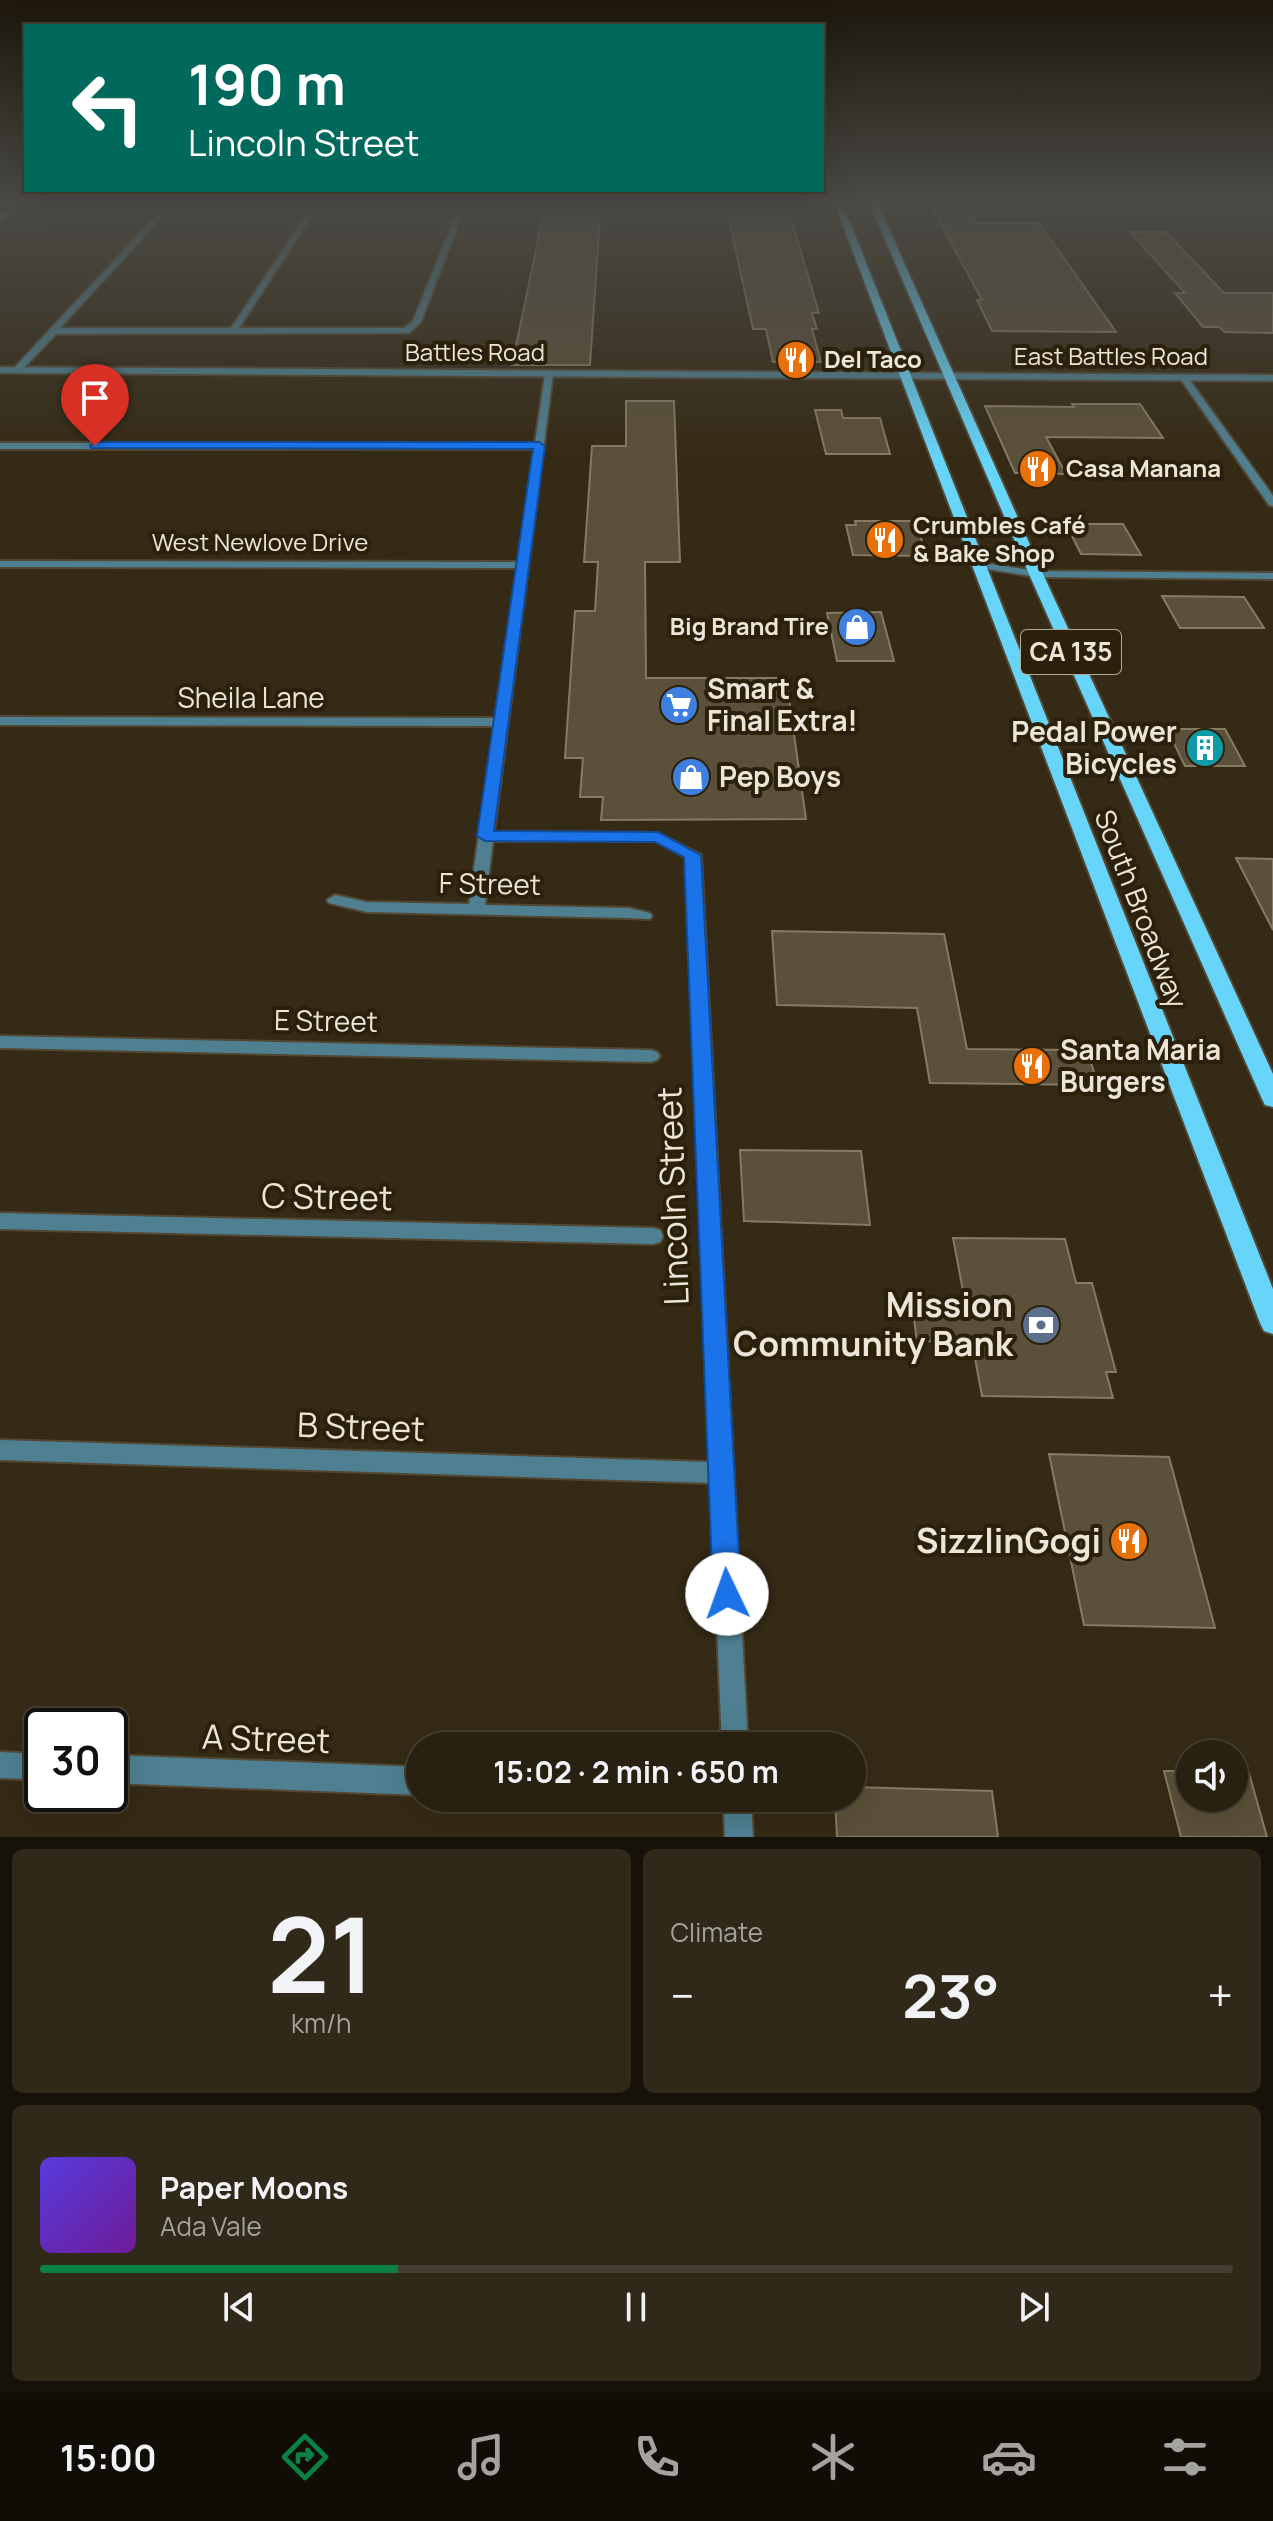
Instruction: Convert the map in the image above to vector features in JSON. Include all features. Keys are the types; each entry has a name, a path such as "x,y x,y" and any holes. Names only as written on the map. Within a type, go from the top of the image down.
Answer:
{"main road":[{"name":"South Broadway","path":"871,288 1273,1323"},
{"name":"South Broadway","path":"910,288 1273,1099"}],"street":[{"path":"17,370 95,288"},
{"path":"233,332 262,288"},
{"path":"55,331 406,331 417,322 430,288"},
{"name":"Battles Road","path":"0,370 949,376"},
{"path":"476,910 549,374"},
{"name":"East Battles Road","path":"949,376 1273,378"},
{"path":"1183,377 1273,503"},
{"path":"0,446 539,446"},
{"name":"West Newlove Drive","path":"0,564 521,565"},
{"path":"979,565 1036,574 1273,576"},
{"path":"986,584 1036,574"},
{"name":"Sheila Lane","path":"0,721 502,722"},
{"name":"Lincoln Street","path":"485,836 658,837 693,855 734,1732"},
{"name":"F Street","path":"335,900 367,907 644,916"},
{"name":"E Street","path":"0,1042 651,1056"},
{"name":"C Street","path":"0,1221 653,1236"},
{"name":"B Street","path":"0,1450 721,1473"},
{"path":"0,1765 24,1766"},
{"name":"A Street","path":"128,1770 406,1780"},
{"path":"738,1812 739,1837"}],"building":[{"path":"528,288 595,288 590,365 512,365"},
{"path":"744,288 812,288 819,313 812,313 817,329 812,329 821,362 773,362 766,329 753,329"},
{"path":"975,288 1085,288 1116,332 992,331 977,300 982,300"},
{"path":"1180,288 1219,288 1224,293 1273,293 1273,333 1225,332 1219,327 1203,327 1175,293 1185,293"},
{"path":"626,401 674,401 680,562 645,562 646,678 786,678 806,819 601,820 603,797 580,797 583,758 565,758 575,611 595,611 598,562 584,562 592,446 626,446"},
{"path":"1072,404 1140,404 1163,438 1046,437 1066,474 1015,473 985,406 1074,407"},
{"path":"815,410 841,410 843,418 880,418 890,454 826,454"},
{"name":"Crumbles Café & Bake Shop","path":"855,521 915,521 927,556 853,555 846,525 856,525"},
{"path":"1066,524 1123,524 1141,555 1081,554"},
{"path":"1162,596 1244,597 1264,628 1180,628"},
{"name":"Big Brand Tire","path":"881,612 894,661 837,661 827,613"},
{"name":"Pedal Power Bicycles","path":"1167,729 1225,729 1245,766 1185,766"},
{"path":"1236,858 1273,859 1273,930"},
{"path":"772,931 944,934 967,1049 1087,1050 1098,1085 930,1083 917,1008 777,1005"},
{"path":"740,1150 861,1151 870,1225 744,1221"},
{"path":"953,1238 1065,1239 1076,1283 1092,1283 1116,1372 1106,1372 1113,1398 982,1396 972,1342 917,1341 913,1312 967,1312"},
{"name":"SizzlinGogi","path":"1049,1454 1169,1457 1215,1628 1084,1625"},
{"path":"1164,1771 1176,1771 1176,1812 1248,1812 1249,1773 1267,1837 1181,1837"},
{"path":"866,1787 992,1791 998,1837 837,1837 836,1812 866,1812"}],"place":[{"name":"Del Taco","path":"796,360"},
{"name":"Casa Manana","path":"1038,469"},
{"name":"Crumbles Café & Bake Shop","path":"885,540"},
{"name":"Big Brand Tire","path":"857,627"},
{"name":"Smart & Final Extra!","path":"679,705"},
{"name":"Pedal Power Bicycles","path":"1205,748"},
{"name":"Pep Boys","path":"691,777"},
{"name":"Santa Maria Burgers","path":"1032,1066"},
{"name":"Mission Community Bank","path":"1041,1325"},
{"name":"SizzlinGogi","path":"1129,1541"}],"route":[{"path":"95,446 539,446 485,836 658,837 693,855 727,1594"}]}
